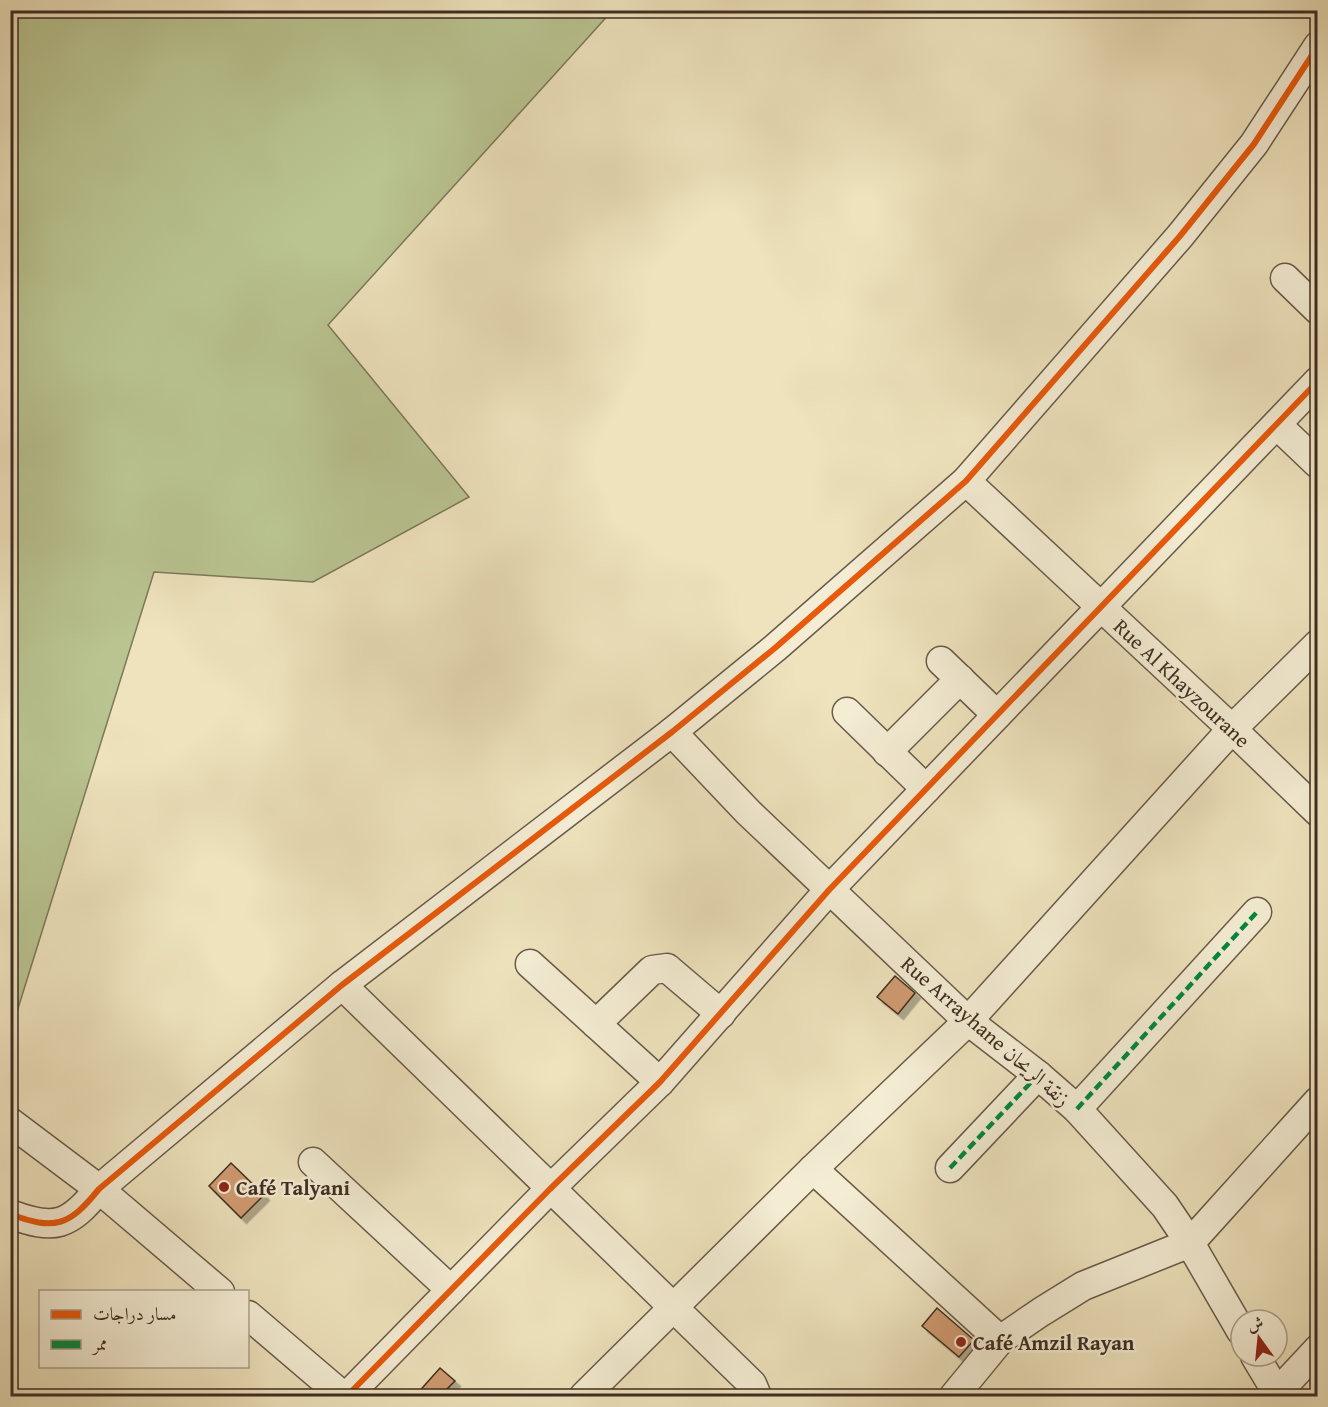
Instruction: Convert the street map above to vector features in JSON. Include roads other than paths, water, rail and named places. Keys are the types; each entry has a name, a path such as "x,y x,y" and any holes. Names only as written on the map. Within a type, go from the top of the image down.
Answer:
{"street":[{"path":"10,1214 38,1224 66,1221 85,1206 99,1189 342,985 672,732 775,648 966,481 1180,236 1254,144 1313,65"},
{"path":"1285,278 1317,310"},
{"path":"249,1316 345,1396 550,1189 660,1082 829,890 1317,381"},
{"path":"1277,424 1317,464"},
{"name":"Rue Al Khayzourane","path":"966,481 1233,729 1317,812"},
{"path":"584,1396 750,1234 813,1169 968,1021 1233,729 1317,644"},
{"path":"887,752 950,670 997,715"},
{"path":"847,712 926,789"},
{"name":"Rue Arrayhane زنقة الريحان","path":"672,732 748,812 968,1021 1038,1075 1077,1110 1165,1206 1190,1243 1229,1310"},
{"path":"1077,1110 1257,912"},
{"path":"530,964 660,1082"},
{"path":"596,1024 652,970 658,967 667,968 721,1014"},
{"path":"342,985 752,1384 757,1396"},
{"path":"950,1168 1038,1075"},
{"path":"954,1396 1000,1340 1083,1286 1190,1243 1317,1101"},
{"path":"10,1122 99,1189 218,1290"},
{"path":"313,1162 451,1290"},
{"path":"813,1169 1000,1340"},
{"path":"1262,1368 1278,1395 1317,1350"}],"place":[{"name":"Café Talyani","path":"224,1187"},
{"name":"Café Amzil Rayan","path":"961,1342"}]}
